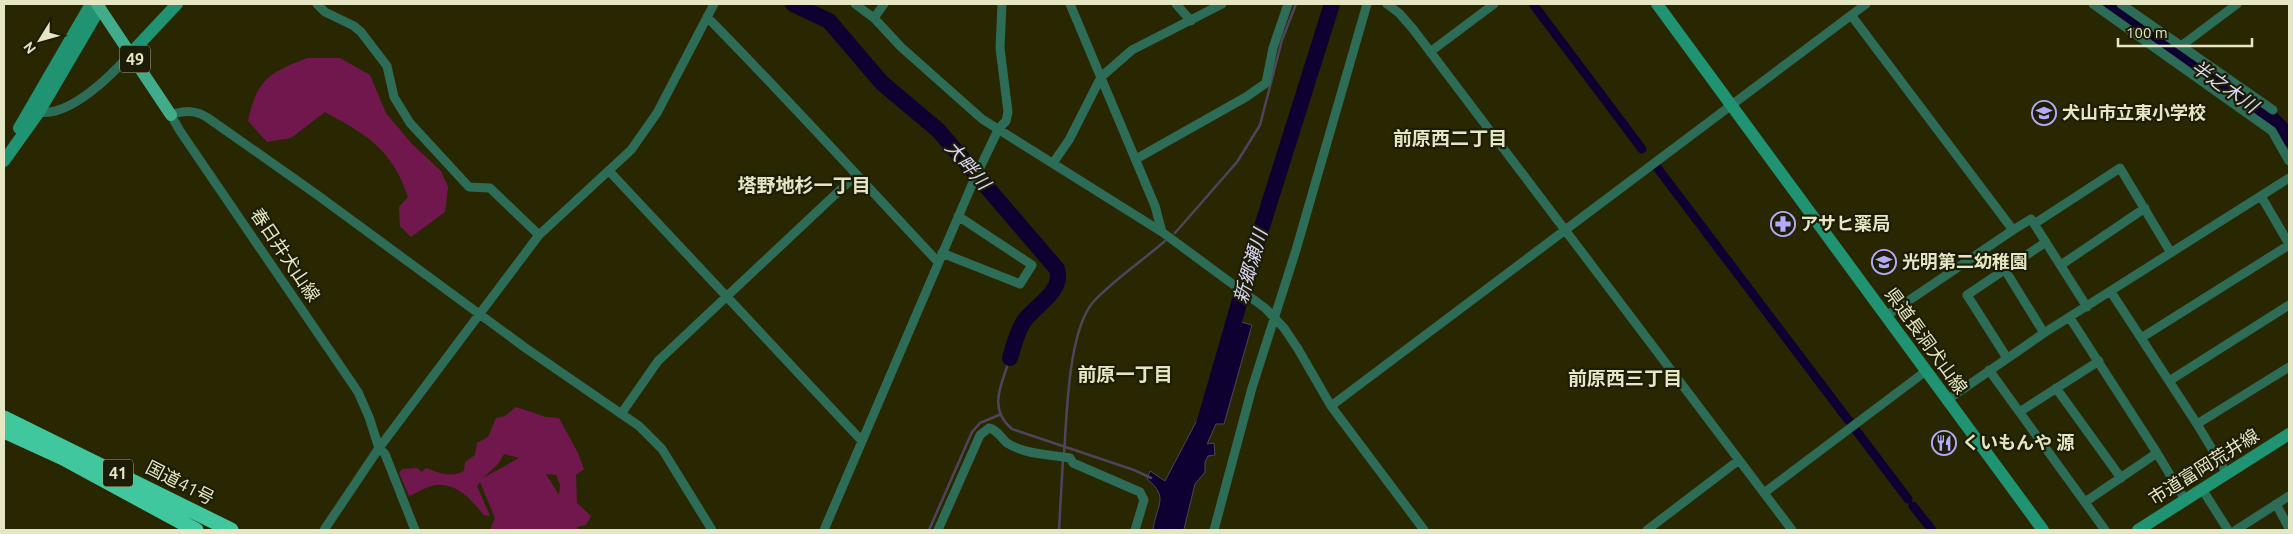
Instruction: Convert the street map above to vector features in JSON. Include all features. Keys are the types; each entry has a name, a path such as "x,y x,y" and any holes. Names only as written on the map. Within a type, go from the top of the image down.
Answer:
{"highway":[{"path":"4,409 164,488 198,513"},
{"name":"国道41号","path":"4,418 231,530"},
{"name":"国道41号","path":"4,431 63,458 196,530"},
{"path":"4,438 41,453 63,458"}],"main road":[{"path":"131,53 177,4"},
{"name":"県道長洞犬山線","path":"1656,4 2043,530"},
{"path":"4,162 39,112 96,5"},
{"path":"4,151 96,5"},
{"name":"春日井犬山線","path":"96,5 131,53 171,115"},
{"name":"市道富岡荒井線","path":"2138,530 2289,434"}],"street":[{"path":"317,4 325,12 354,26 361,32 387,66 394,97 410,123 462,181 472,189 490,188 539,235"},
{"path":"324,530 379,448 539,235 610,172 631,150 657,113 714,4"},
{"path":"855,4 874,18 902,47 976,113 1162,232 1220,273 1274,316 1298,349 1331,406 1424,530"},
{"path":"874,18 884,4"},
{"path":"824,530 958,216 999,128 1006,121 1008,112 1000,48 1002,4"},
{"path":"1070,4 1155,206 1162,232"},
{"path":"1176,4 1191,21"},
{"path":"1053,163 1069,140 1101,77 1132,50 1222,4"},
{"path":"1136,159 1246,97 1266,82 1273,48 1288,4"},
{"path":"1214,530 1252,388 1367,4"},
{"path":"1387,4 1398,13 1430,52 1792,530"},
{"path":"1430,52 1494,4"},
{"path":"1331,406 1730,104 1866,4"},
{"path":"2093,4 2272,131 2289,161"},
{"path":"2121,4 2273,110"},
{"path":"2181,46 2237,4"},
{"path":"1851,15 2013,230"},
{"path":"707,17 774,85 856,175 940,258 1020,284 1032,265 958,216"},
{"path":"39,112 49,114 62,110 109,76 131,53"},
{"path":"171,115 185,111 201,113 639,426 662,449 712,530"},
{"name":"春日井犬山線","path":"171,115 212,180 358,392 369,417 379,448 385,454 415,530"},
{"path":"2034,224 2120,168 2171,254"},
{"path":"610,172 861,440"},
{"path":"621,414 658,361 856,175"},
{"path":"1948,400 2044,333 2289,178"},
{"path":"2141,338 2289,244 2262,196"},
{"path":"2061,265 2144,208"},
{"path":"1886,316 2031,219 2087,307"},
{"path":"2007,358 1966,295 2046,242"},
{"path":"2005,270 2044,333"},
{"path":"2111,292 2198,424 2227,474"},
{"path":"2169,381 2289,305"},
{"path":"2070,318 2099,361 2185,500"},
{"path":"2021,411 2099,361"},
{"path":"2198,424 2289,367"},
{"path":"1989,370 2021,411 2105,530"},
{"path":"1764,493 1926,371"},
{"path":"2056,388 2121,478"},
{"path":"938,530 980,435 989,428 994,429 1008,443 1041,455 1070,458 1073,463 1140,492 1144,500 1135,530"},
{"path":"2085,502 2157,453"},
{"path":"1647,530 1739,460"},
{"path":"2202,489 2228,530"},
{"path":"2236,530 2289,496"},
{"path":"2276,504 2289,528"}],"shaded area":[{"path":"307,58 340,58 370,75 386,113 412,144 441,171 448,187 445,212 411,237 400,226 399,207 408,197 402,181 386,155 366,136 325,112 291,138 267,142 248,121 256,96 267,79 283,68"},
{"path":"1241,322 1252,325 1224,424 1216,424 1207,444 1214,443 1215,455 1208,456 1205,462 1205,472 1195,484 1185,530 1153,530 1160,497 1154,485 1147,479 1150,471 1165,481 1196,422 1209,419 1219,389 1223,367"},
{"path":"516,407 546,417 559,418 578,453 584,469 576,475 577,503 591,516 586,525 577,527 578,530 490,530 495,518 480,482 477,486 490,516 484,515 457,490 443,485 425,488 409,496 399,473 402,469 417,468 422,472 426,468 450,474 464,471 465,462 475,455 477,443 488,437 496,418 505,416","holes":["504,454 519,458 483,478 499,463","546,474 556,475 560,485 559,495"]}],"waterway":[{"name":"大畔川","path":"793,4 829,21 882,83 938,130 1057,269 1058,277 1053,291 1024,321 1010,358"},
{"path":"1175,233 1237,162 1260,125 1282,40 1296,4"},
{"name":"新郷瀬川","path":"1199,442 1253,255 1332,4"},
{"path":"1533,4 1642,149"},
{"name":"半之木川","path":"2107,4 2204,74 2262,111 2272,119 2289,139"},
{"path":"1656,166 1908,499"},
{"path":"1064,454 1070,373 1085,314 1102,293 1165,241"},
{"path":"1010,358 1001,386 998,404 1004,421 1012,429 1134,470 1151,478"},
{"path":"929,530 972,432 980,423 999,415"},
{"path":"1059,530 1063,459"},
{"path":"1913,506 1932,530"}],"place":[{"name":"犬山市立東小学校","path":"2044,113"},
{"name":"アサヒ薬局","path":"1783,224"},
{"name":"光明第二幼稚園","path":"1884,262"},
{"name":"くいもんや 源","path":"1944,443"}],"district":[{"name":"前原西二丁目","path":"1450,138"},
{"name":"塔野地杉一丁目","path":"804,185"},
{"name":"前原一丁目","path":"1125,374"},
{"name":"前原西三丁目","path":"1625,378"}]}
